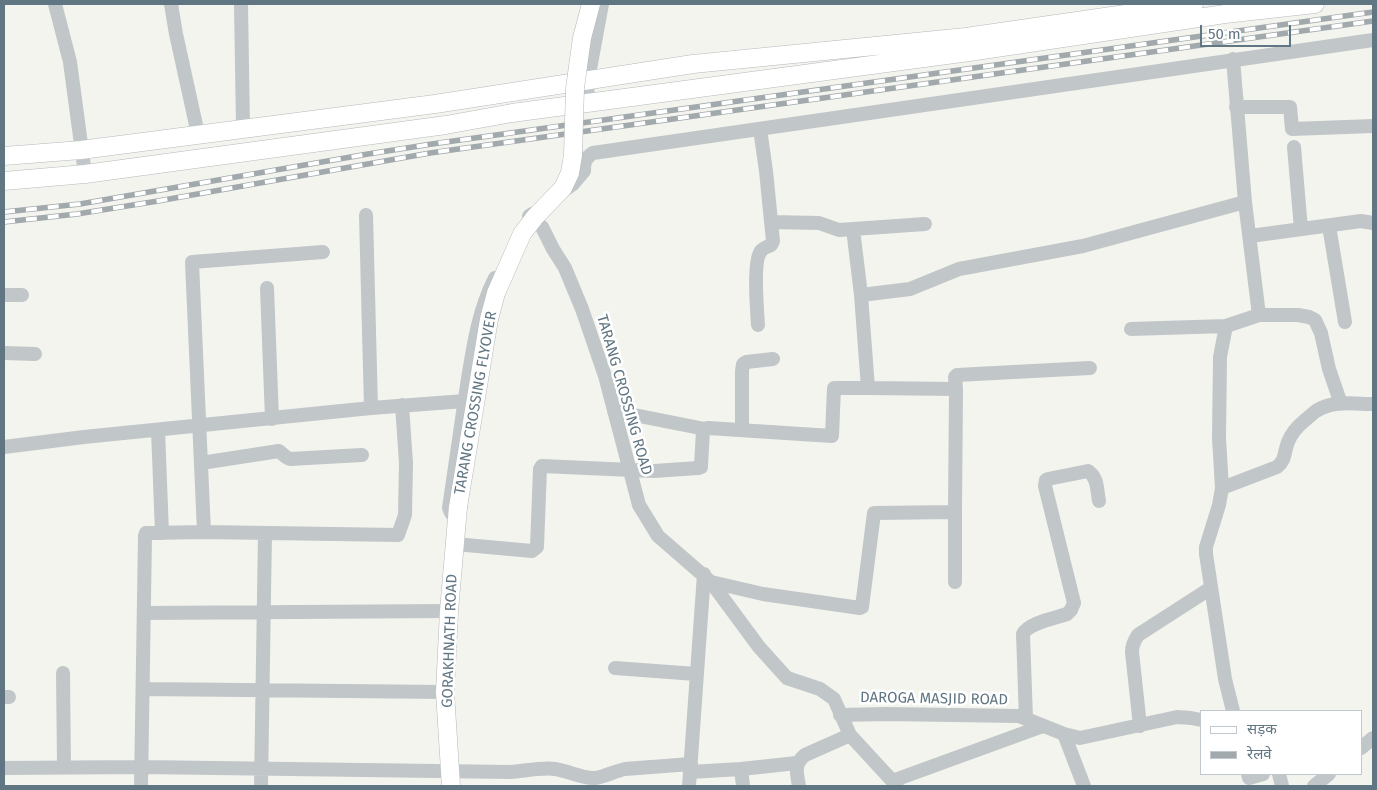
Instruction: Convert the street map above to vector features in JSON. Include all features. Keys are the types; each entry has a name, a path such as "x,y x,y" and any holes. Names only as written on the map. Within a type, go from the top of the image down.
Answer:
{"main road":[{"name":"TARANG CROSSING FLYOVER","path":"456,526 489,319 496,293 522,234 535,216 563,188 570,173 575,88 582,38 591,4"},
{"path":"4,156 81,150 435,104 693,64 966,38 1194,4"},
{"path":"4,181 85,174 446,125 512,113 969,52 1224,9 1315,4"},
{"name":"GORAKHNATH ROAD","path":"451,779 445,692 456,526"}],"street":[{"path":"55,4 70,62 85,174"},
{"path":"171,4 198,134"},
{"path":"241,4 243,128"},
{"path":"587,103 588,80 602,4"},
{"path":"456,526 450,508 457,450 476,331 487,294 514,238 529,216 573,184 584,171 584,162 587,156 1373,40"},
{"path":"1233,60 1236,107 1259,315"},
{"path":"1236,107 1290,107 1292,129 1373,126"},
{"path":"758,325 757,262 762,249 772,243 760,129"},
{"path":"1294,147 1301,229"},
{"path":"862,295 910,289 959,269 1083,246 1246,202"},
{"path":"366,215 371,408"},
{"name":"TARANG CROSSING ROAD","path":"529,216 542,227 565,268 582,309 599,359 639,505 658,536 708,578"},
{"path":"1250,236 1361,221 1373,223"},
{"path":"771,222 819,223 839,230 925,224"},
{"path":"1329,226 1345,322"},
{"path":"853,229 862,295 868,388"},
{"path":"204,532 192,262 323,252"},
{"path":"267,288 272,419"},
{"path":"4,295 22,295"},
{"path":"1131,329 1226,326 1259,315 1298,315 1309,317 1315,320 1321,333 1329,369 1341,404"},
{"path":"1226,326 1220,357 1219,438 1222,488 1219,505 1206,547 1206,554 1225,679 1233,710"},
{"path":"4,353 35,354"},
{"path":"742,430 743,364 773,359"},
{"path":"955,582 955,377 958,374 1090,368"},
{"path":"614,411 705,429 832,436 834,388 956,389"},
{"path":"4,447 371,408 465,401"},
{"path":"1222,488 1277,467 1284,460 1287,444 1292,434 1298,426 1316,411 1327,406 1341,404 1373,404"},
{"path":"141,786 146,534 204,532 398,535 405,515 406,463 402,406"},
{"path":"455,544 535,550 537,547 540,469 542,466 654,471 700,467 703,431 705,429"},
{"path":"158,430 162,533"},
{"path":"201,463 279,451 290,459 362,455"},
{"path":"1026,719 1023,634 1025,629 1067,614 1074,603 1045,486 1046,480 1048,478 1088,471 1095,479 1099,501"},
{"path":"708,578 764,594 860,608 864,604 874,513 955,512"},
{"path":"261,786 265,533"},
{"path":"689,786 696,674 708,578"},
{"path":"708,578 759,647 787,678 820,689 834,699 850,736 895,784 1043,726"},
{"path":"1140,726 1132,652 1134,640 1138,635 1211,588"},
{"path":"144,613 450,611"},
{"path":"615,668 696,674"},
{"path":"63,673 64,767"},
{"path":"142,689 445,692"},
{"name":"DAROGA MASJID ROAD","path":"840,715 1019,716 1064,734 1080,738 1177,718 1200,720"},
{"path":"1064,734 1084,786"},
{"path":"799,786 796,768 797,763 805,755 850,736"},
{"path":"1362,747 1373,738"},
{"path":"4,768 141,767 262,769 451,779 554,768 578,776 593,778 625,769 741,768 797,763"},
{"path":"741,768 743,786"},
{"path":"1248,775 1249,778 1260,775"}],"railway":[{"path":"4,212 80,204 432,144 1373,12"},
{"path":"4,222 77,214 158,201 430,153 1373,21"}]}
